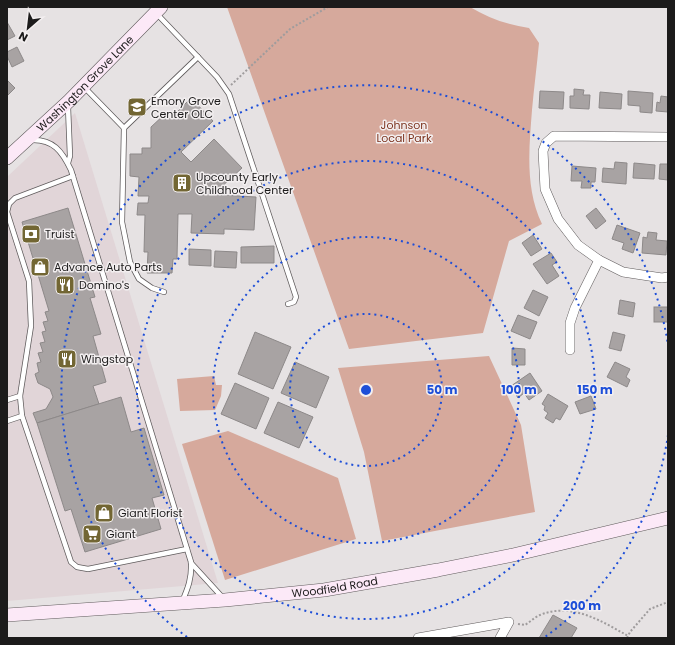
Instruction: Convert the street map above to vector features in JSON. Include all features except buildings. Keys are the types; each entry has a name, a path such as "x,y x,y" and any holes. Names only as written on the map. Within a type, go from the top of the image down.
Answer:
{"main road":[{"name":"Washington Grove Lane","path":"7,158 69,101 158,10"},
{"name":"Woodfield Road","path":"7,615 225,600 324,590 423,573 513,555 664,520"}],"street":[{"path":"668,137 554,136 546,143 543,151 545,189 558,219 578,245 599,260 623,272 662,278 668,277"},
{"path":"570,350 570,323 574,308 599,260"},
{"path":"421,638 509,622"},
{"path":"500,638 509,622"}],"lane":[{"path":"158,10 217,77 232,101 296,297 294,302 288,304"},
{"path":"164,292 152,288 139,279 130,262 122,222 124,128 198,57"},
{"path":"83,86 124,128"},
{"path":"68,163 70,156 67,113 69,101"},
{"path":"26,140 40,140 50,143 58,149 68,163 73,176 186,550 191,562 192,572 190,583 181,603"},
{"path":"73,176 15,198 9,204 7,212 29,281 31,326 20,396 22,416 70,562 77,567 88,569 186,550"},
{"path":"7,400 20,396"},
{"path":"7,421 22,416"},
{"path":"191,562 225,600"}],"path":[{"path":"226,90 290,29 328,7"},
{"path":"509,622 525,625 540,615 555,610 582,613 628,637 630,632 650,609 668,602"}],"shaded area":[{"path":"75,113 218,583 7,601 7,177"}],"green space":[{"name":"Johnson Local Park","path":"227,7 470,7 498,20 529,28 539,43 529,154 533,196 542,224 509,241 483,333 349,349"},
{"path":"489,356 521,425 535,512 382,541 364,452 338,368"},
{"path":"214,376 216,385 222,385 221,396 215,410 180,411 177,379"},
{"path":"228,431 338,478 356,539 225,580 182,444"}],"place":[{"name":"Emory Grove Center OLC","path":"137,107"},
{"name":"Upcounty Early Childhood Center","path":"182,183"},
{"name":"Truist","path":"31,234"},
{"name":"Advance Auto Parts","path":"40,267"},
{"name":"Domino's","path":"65,285"},
{"name":"Wingstop","path":"67,359"},
{"name":"Giant Florist","path":"104,513"},
{"name":"Giant","path":"92,534"}]}
